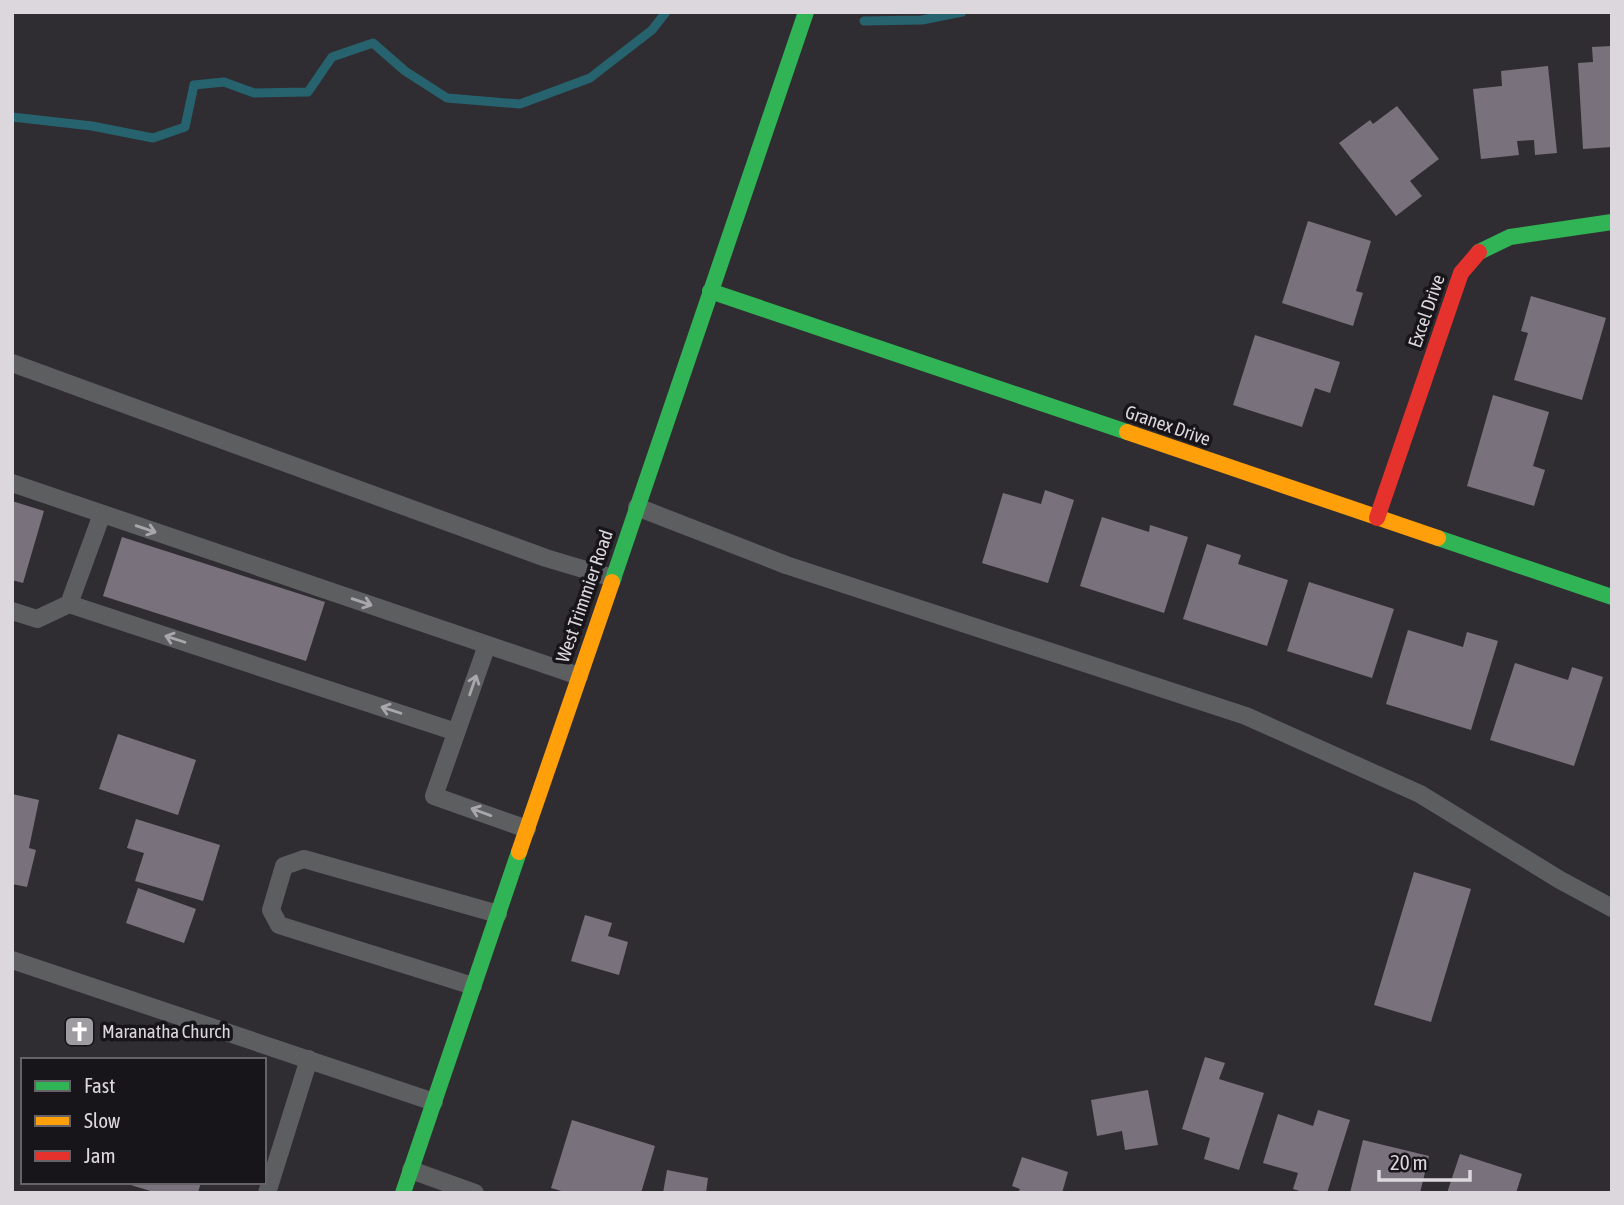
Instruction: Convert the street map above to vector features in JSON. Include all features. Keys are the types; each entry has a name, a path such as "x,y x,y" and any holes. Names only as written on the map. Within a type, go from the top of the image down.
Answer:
{"street":[{"name":"West Trimmier Road","path":"403,1193 806,12"},
{"name":"Excel Drive","path":"1377,518 1461,273 1478,253 1510,237 1612,222"},
{"name":"Granex Drive","path":"710,291 1612,597"}],"lane":[{"path":"12,363 546,558 612,578"},
{"path":"12,483 579,676"},
{"path":"637,507 786,565 1246,716 1420,794 1560,880 1612,908"},
{"path":"69,604 102,514"},
{"path":"12,611 37,619 69,604 456,732"},
{"path":"487,645 434,796 527,829"},
{"path":"473,986 279,925 271,910 284,866 304,859 498,914"},
{"path":"12,960 434,1102"},
{"path":"267,1193 309,1059"},
{"path":"411,1170 475,1193"}],"building":[{"path":"1612,46 1612,147 1583,149 1578,63 1593,62 1592,47"},
{"path":"1548,66 1557,153 1535,155 1534,140 1517,141 1519,155 1481,159 1473,89 1502,86 1501,71"},
{"path":"1397,106 1439,159 1410,181 1422,196 1396,216 1339,143 1370,120 1373,124"},
{"path":"1308,221 1371,241 1356,291 1363,293 1353,326 1282,303"},
{"path":"1531,296 1606,318 1582,400 1514,380 1528,333 1521,331"},
{"path":"1255,335 1340,362 1330,393 1315,388 1302,427 1233,405"},
{"path":"1493,395 1549,412 1533,466 1545,470 1534,506 1467,486"},
{"path":"1045,490 1074,500 1048,583 982,563 1003,493 1041,504"},
{"path":"12,501 44,511 23,583 12,580"},
{"path":"1102,517 1149,532 1150,525 1188,537 1164,613 1080,586"},
{"path":"122,537 325,602 306,661 103,596"},
{"path":"1207,544 1241,555 1238,564 1288,580 1267,646 1183,619"},
{"path":"1309,582 1394,609 1372,678 1287,651"},
{"path":"1408,630 1463,647 1467,632 1498,641 1471,730 1386,704"},
{"path":"1515,663 1568,680 1572,667 1603,677 1574,766 1490,740"},
{"path":"118,734 196,760 178,815 99,789"},
{"path":"12,794 39,800 29,848 36,850 27,887 12,884"},
{"path":"136,819 220,845 203,901 135,881 144,853 127,848"},
{"path":"1414,872 1471,889 1431,1022 1374,1005"},
{"path":"138,888 196,909 184,943 126,923"},
{"path":"585,915 612,923 608,936 628,942 619,975 571,961"},
{"path":"1205,1057 1225,1063 1219,1079 1264,1093 1239,1170 1204,1159 1210,1138 1182,1129"},
{"path":"1148,1090 1158,1145 1125,1150 1122,1131 1097,1136 1091,1100"},
{"path":"1318,1110 1350,1120 1327,1193 1306,1193 1293,1189 1298,1173 1263,1163 1278,1114 1313,1126"},
{"path":"572,1120 655,1146 641,1193 568,1193 551,1188"},
{"path":"1363,1140 1429,1156 1420,1193 1350,1193"},
{"path":"1460,1154 1522,1174 1516,1193 1447,1193"},
{"path":"1022,1157 1068,1172 1062,1193 1018,1193 1020,1189 1012,1186"},
{"path":"667,1170 708,1178 706,1193 663,1193"},
{"path":"128,1184 200,1184 198,1193 157,1193"}],"waterway":[{"path":"12,117 92,126 153,138 185,127 194,85 224,82 254,93 308,92 332,57 373,43 405,71 447,98 520,104 590,78 652,30 666,12"},
{"path":"864,21 922,20 962,12"}],"traffic: fast":[{"path":"612,582 806,12"},
{"path":"1479,252 1510,237 1612,222"},
{"path":"710,291 1127,432"},
{"path":"1438,538 1612,597"},
{"path":"403,1193 519,852"}],"traffic: slow":[{"path":"1127,432 1438,538"},
{"path":"519,852 612,582"}],"traffic: jam":[{"path":"1377,518 1461,273 1479,252"}],"place":[{"name":"Maranatha Church","path":"79,1031"}]}
